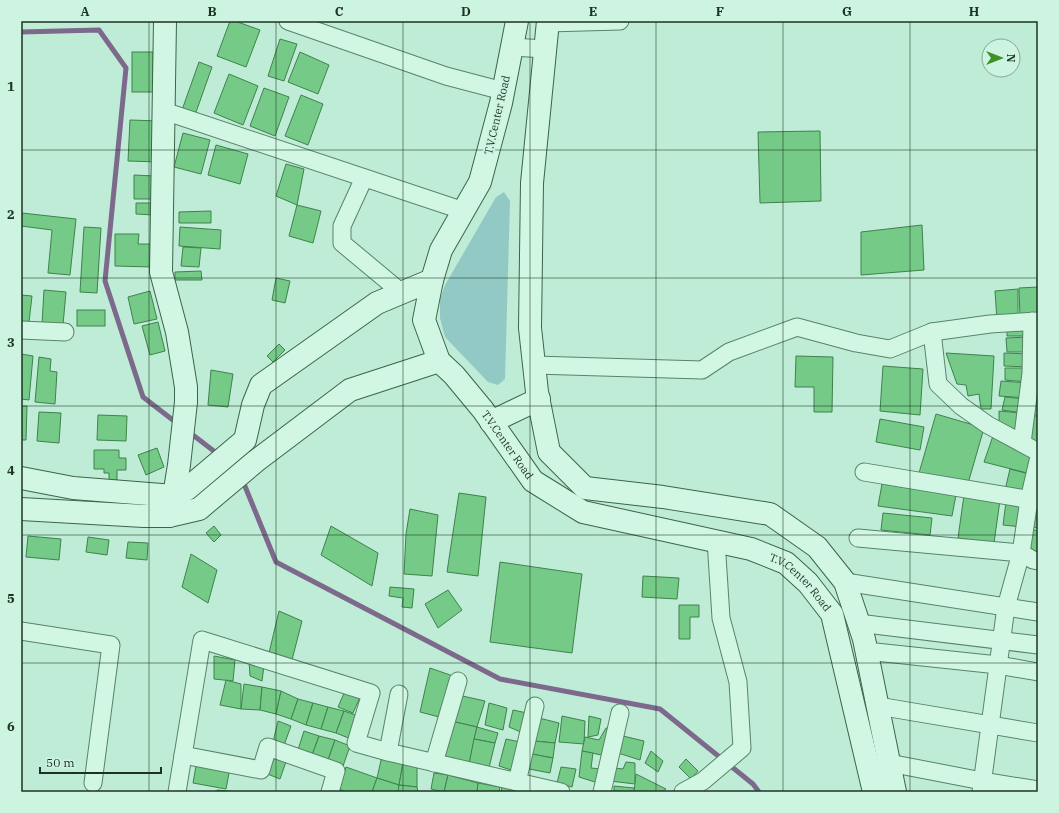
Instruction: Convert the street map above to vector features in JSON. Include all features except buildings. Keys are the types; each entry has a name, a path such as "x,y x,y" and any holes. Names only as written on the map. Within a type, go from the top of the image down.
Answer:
{"street":[{"path":"165,21 161,272 177,332 186,386 186,402 179,465 177,500"},
{"path":"288,21 446,76 503,91"},
{"name":"T.V.Center Road","path":"517,21 503,91 480,182 441,250 432,280 424,320 439,361 454,375 491,422 533,481 583,512 751,548 786,564 808,583 832,614 874,792"},
{"path":"620,21 547,22 532,183 530,328 539,399 549,452 585,488 663,497 770,514 818,547 845,582 863,638 895,792"},
{"path":"512,47 545,49"},
{"path":"164,111 464,211"},
{"path":"364,178 342,226 342,243 402,293"},
{"path":"21,509 144,516 177,500 245,440 253,405 261,385 378,303 432,280"},
{"path":"534,365 702,370 728,352 797,328 856,344 890,349 932,332 990,324 1035,321 1031,373 1022,443"},
{"path":"21,330 65,332"},
{"path":"932,332 938,384 961,406 988,425 1038,452"},
{"path":"21,478 73,488 177,500 199,509 256,461 350,390 439,361"},
{"path":"491,422 539,399"},
{"path":"982,787 1006,607 1034,500 1038,461"},
{"path":"864,472 1034,500"},
{"path":"858,538 1021,553 1033,560 1038,561"},
{"path":"683,792 702,782 742,748 738,682 721,618 716,540"},
{"path":"845,582 1038,612"},
{"path":"21,631 110,645 93,783"},
{"path":"863,638 1038,672"},
{"path":"839,644 863,638 1001,640 1038,645"},
{"path":"177,792 202,640 371,693 356,743 434,763 561,792"},
{"path":"434,763 458,681"},
{"path":"388,752 399,694"},
{"path":"516,782 535,706"},
{"path":"878,706 1038,733"},
{"path":"602,792 620,713"},
{"path":"183,755 261,770 268,747 336,771 331,792"},
{"path":"889,764 982,787 1038,790"}],"shaded area":[{"path":"504,192 510,201 505,379 498,385 488,382 445,337 440,318 440,299 445,285 496,197"}],"waterway":[{"path":"21,32 99,30 126,68 105,281 143,397 178,424"},
{"path":"189,432 219,455"},
{"path":"242,479 276,562 500,679 660,709 753,784 759,792"}]}
